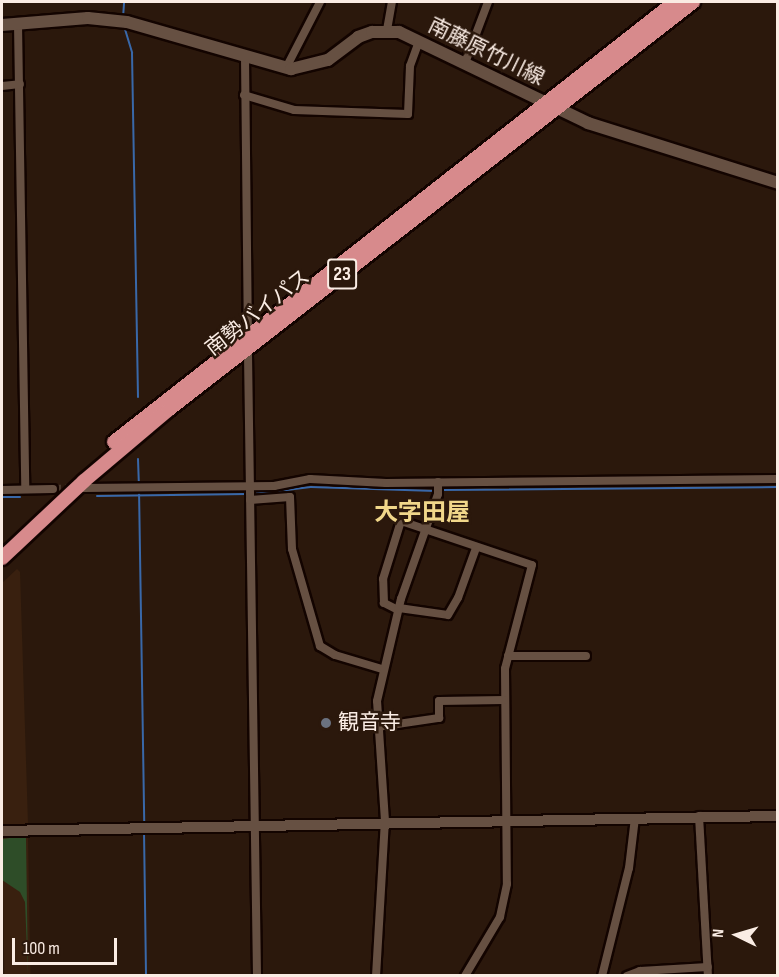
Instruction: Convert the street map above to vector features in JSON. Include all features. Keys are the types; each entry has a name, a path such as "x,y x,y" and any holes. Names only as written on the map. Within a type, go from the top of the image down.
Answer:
{"highway":[{"name":"南勢バイパス","path":"2,558 125,445 551,105 675,2"},
{"name":"南勢バイパス","path":"2,544 152,411 551,105 693,2"}],"main road":[{"path":"2,25 88,18 124,22 286,68 315,66 358,37 387,30"},
{"name":"南藤原竹川線","path":"387,30 419,41 551,105 620,134 777,183"}],"street":[{"path":"286,68 320,2"},
{"path":"387,30 392,2"},
{"path":"465,63 488,2"},
{"path":"18,24 25,489"},
{"path":"244,95 294,110 408,114 410,66 419,41"},
{"path":"244,57 248,327"},
{"path":"2,86 20,84"},
{"path":"248,354 257,975"},
{"path":"250,493 310,479 438,488 777,479"},
{"path":"84,488 139,487 290,497 292,549 320,646 335,655 382,669"},
{"path":"376,975 385,821 376,728 382,669 398,609 427,530 438,488"},
{"path":"2,490 53,489"},
{"path":"465,975 500,917 507,884 504,699 508,656 532,565 401,521 396,528 383,579 384,603 398,609 448,615 458,598 476,548"},
{"path":"508,656 586,656"},
{"path":"376,728 439,718 439,701 504,699"},
{"path":"627,975 640,971 708,971 699,816"},
{"path":"2,831 385,821 777,816"},
{"path":"602,975 629,868 635,818"}],"shaded area":[{"path":"17,569 20,572 28,824 2,824 2,583"},
{"path":"2,836 28,836 30,975 4,975"}],"green space":[{"path":"26,838 28,975 25,902 20,892 2,880 2,839"}],"waterway":[{"path":"123,18 124,2"},
{"path":"124,26 132,53 138,397"},
{"path":"138,459 139,484"},
{"path":"253,494 311,487 436,491"},
{"path":"441,490 778,487"},
{"path":"139,489 144,826"},
{"path":"97,496 247,494"},
{"path":"2,497 20,497"},
{"path":"144,831 146,976"}],"tunnel":[{"path":"53,489 76,488"}],"place":[{"name":"観音寺","path":"326,723"}],"district":[{"name":"大字田屋","path":"422,513"}]}
